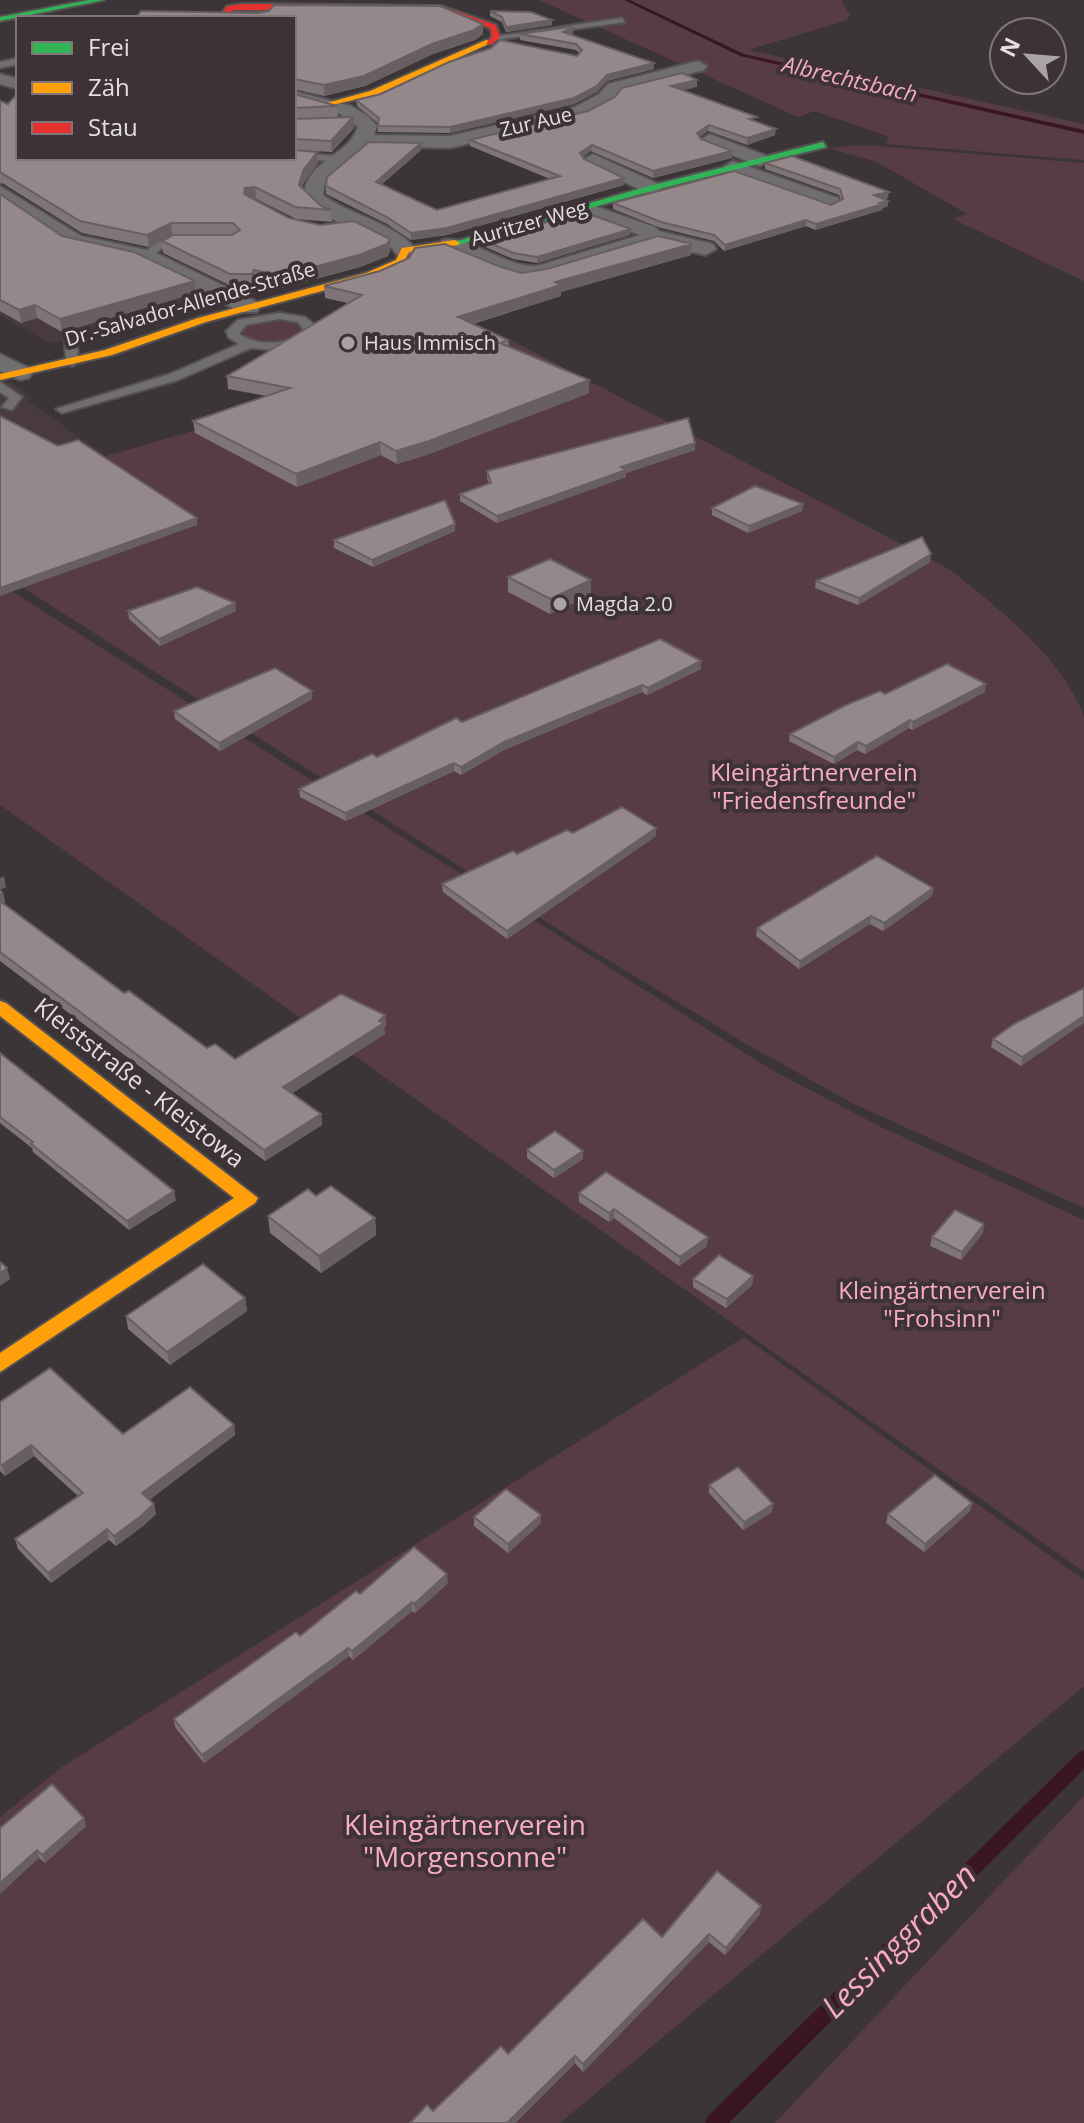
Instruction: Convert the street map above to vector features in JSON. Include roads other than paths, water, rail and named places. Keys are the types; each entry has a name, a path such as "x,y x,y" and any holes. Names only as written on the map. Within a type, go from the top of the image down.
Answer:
{"street":[{"path":"0,19 100,0"},
{"path":"232,16 227,12 230,8 243,6 378,4 453,10 493,27 495,39 373,93 327,104"},
{"name":"Zur Aue","path":"363,130 450,142 581,111 607,97 614,88 698,66"},
{"path":"296,96 327,104 363,130 341,159 315,180 313,197 331,211 400,243 405,250"},
{"path":"710,140 760,160"},
{"name":"Auritzer Weg","path":"405,250 450,245 652,188 823,145"},
{"name":"Auritzer Weg","path":"593,160 606,169 652,188"},
{"path":"733,167 831,202"},
{"path":"0,192 74,241 144,256 257,311"},
{"path":"583,208 648,231 653,237"},
{"path":"497,287 641,244 653,237 670,238 705,249"},
{"path":"450,245 507,270 521,274 538,273"},
{"name":"Dr.-Salvador-Allende-Straße","path":"5,374 72,362 257,311 390,268 400,262 405,250"},
{"name":"Kleiststraße - Kleistowa","path":"0,1007 248,1198 0,1364"}],"lane":[{"path":"495,39 622,20"},
{"path":"495,39 519,45"},
{"path":"339,123 363,130"},
{"path":"296,156 341,159"},
{"path":"337,229 361,224"},
{"path":"144,256 172,241 206,241"},
{"path":"257,311 301,319 311,327 310,332 287,344 249,344 239,341 232,331 257,311"},
{"path":"71,338 72,362"},
{"path":"62,409 174,377 249,344"},
{"path":"5,374 16,397 8,407"}],"waterway":[{"name":"Albrechtsbach","path":"626,0 742,55 1084,132"},
{"name":"Lessinggraben","path":"715,2123 1084,1758"}],"place":[{"name":"Haus Immisch","path":"348,343"},
{"name":"Magda 2.0","path":"560,604"}],"park label":[{"name":"Kleingärtnerverein \"Friedensfreunde\"","path":"814,787"},
{"name":"Kleingärtnerverein \"Frohsinn\"","path":"942,1305"},
{"name":"Kleingärtnerverein \"Morgensonne\"","path":"465,1841"}]}
